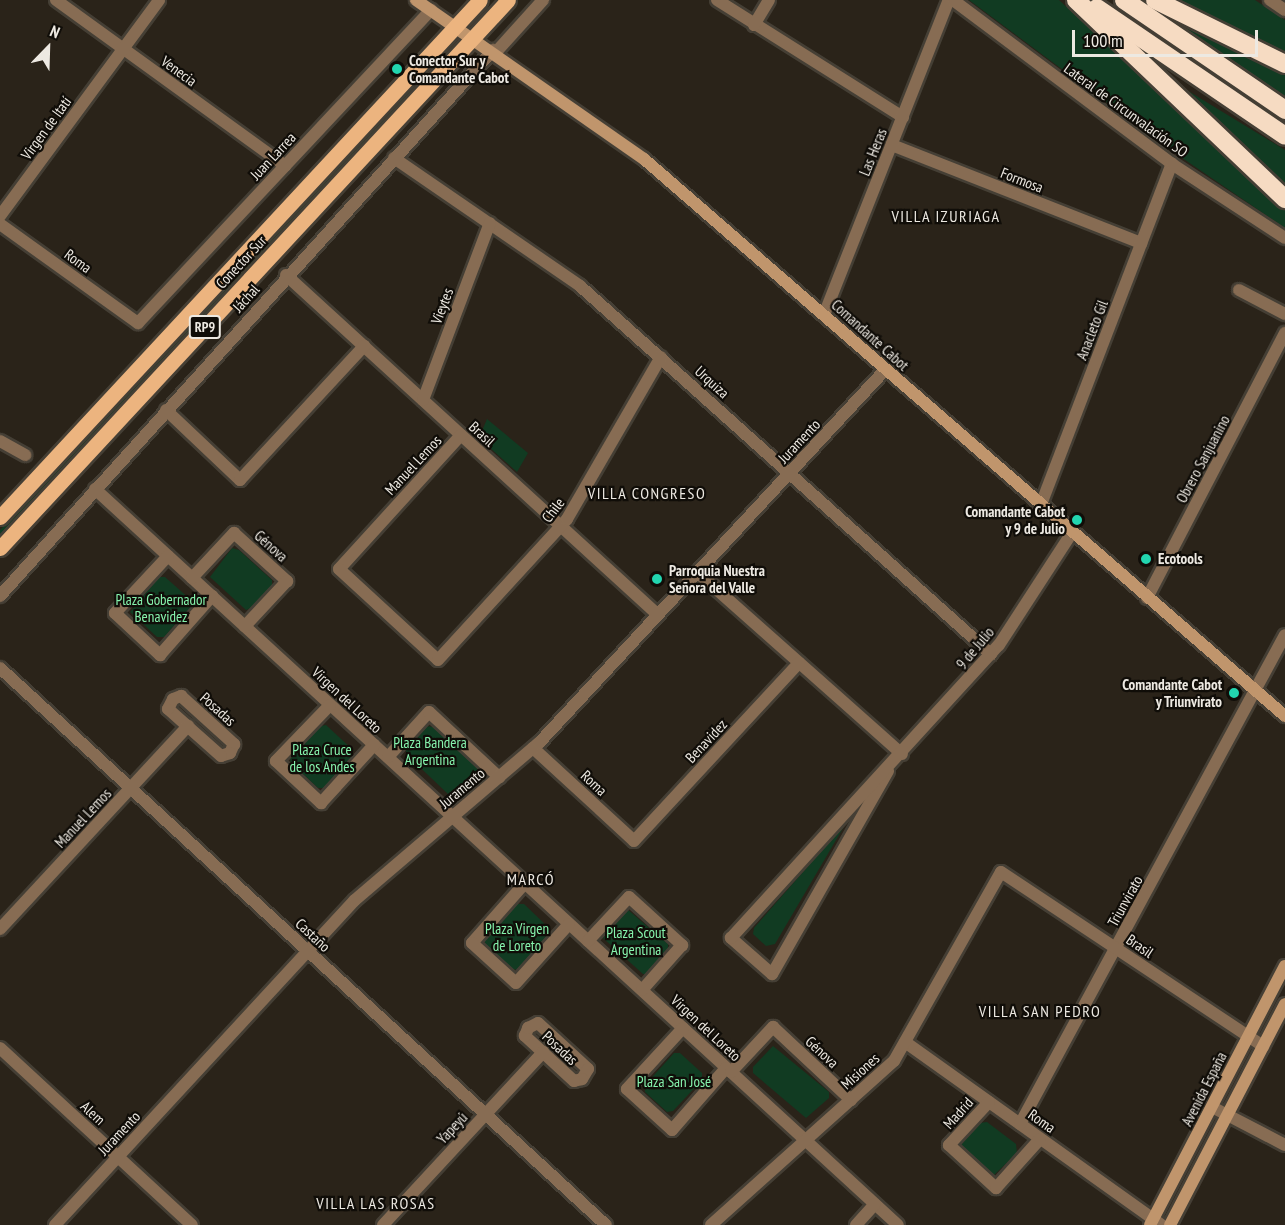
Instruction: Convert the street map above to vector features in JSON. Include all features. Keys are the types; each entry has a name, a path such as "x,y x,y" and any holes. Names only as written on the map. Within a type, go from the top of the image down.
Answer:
{"highway":[{"path":"1076,0 1285,199"},
{"path":"1086,0 1285,136"},
{"path":"1124,0 1285,110"},
{"path":"1155,0 1285,64"}],"main road":[{"name":"Comandante Cabot","path":"416,0 494,51 644,159 1071,534 1285,716"},
{"name":"Conector Sur","path":"0,517 480,0"},
{"name":"Conector Sur","path":"0,548 508,0"},
{"name":"Avenida España","path":"1155,1223 1285,966"},
{"path":"1170,1225 1285,1004"}],"street":[{"name":"Venecia","path":"56,0 285,166"},
{"name":"Virgen de Itatí","path":"0,216 159,0"},
{"name":"Jáchal","path":"0,596 286,275 543,0"},
{"path":"717,0 903,117"},
{"path":"754,25 769,0"},
{"name":"Las Heras","path":"824,315 951,0"},
{"name":"Lateral de Circunvalación SO","path":"951,0 1172,164 1285,238"},
{"path":"1270,0 1285,10"},
{"name":"Juan Larrea","path":"138,323 430,10"},
{"name":"Formosa","path":"892,145 1141,243"},
{"name":"Urquiza","path":"394,158 580,286 991,654"},
{"name":"Anacleto Gil","path":"1040,507 1172,164"},
{"name":"Vieytes","path":"423,400 490,223"},
{"name":"Roma","path":"0,224 138,323"},
{"name":"Brasil","path":"286,275 657,614"},
{"path":"1239,290 1285,314"},
{"name":"Obrero Sanjuanino","path":"1147,598 1285,333"},
{"path":"166,410 240,480 364,346"},
{"name":"Chile","path":"438,660 561,527 661,357"},
{"name":"Juramento","path":"55,1225 355,900 533,748 885,370"},
{"name":"Manuel Lemos","path":"438,660 339,569 461,435"},
{"path":"0,441 25,455"},
{"name":"Virgen del Loreto","path":"95,489 898,1225"},
{"name":"Génova","path":"192,578 234,533 287,581 245,626"},
{"name":"9 de Julio","path":"888,771 772,974 731,938 888,771 991,654 1071,534"},
{"path":"168,556 114,613 160,655 212,596"},
{"path":"697,572 902,754"},
{"name":"Triunvirato","path":"1020,1124 1285,635"},
{"name":"Benavidez","path":"634,841 799,663"},
{"name":"Castaño","path":"0,668 606,1225"},
{"name":"Posadas","path":"181,696 234,744 233,750 221,756 188,726 168,709 175,697 181,696"},
{"path":"330,705 276,761 321,803 374,745"},
{"path":"388,757 429,712 499,777"},
{"name":"Manuel Lemos","path":"0,929 188,726"},
{"name":"Roma","path":"533,748 634,841"},
{"name":"Brasil","path":"1000,872 1263,1046"},
{"name":"Misiones","path":"711,1225 894,1061 1000,872"},
{"path":"525,883 472,943 516,983 569,924"},
{"path":"588,941 629,897 682,945 642,990"},
{"name":"Posadas","path":"538,1023 588,1069 586,1074 574,1082 543,1052 525,1036 528,1028 538,1023"},
{"name":"Génova","path":"729,1070 773,1027 851,1100"},
{"path":"683,1028 627,1089 672,1130 729,1070"},
{"name":"Roma","path":"905,1042 1155,1223"},
{"name":"Alem","path":"0,1048 192,1225"},
{"name":"Yapeyú","path":"383,1225 543,1052"},
{"name":"Madrid","path":"988,1102 949,1145 996,1188 1040,1139"},
{"path":"1212,1107 1285,1145"},
{"path":"856,1225 875,1204"}],"green space":[{"path":"969,0 1059,0 1285,209 1285,228 1169,149"},
{"path":"1170,0 1255,0 1285,20 1285,57"},
{"path":"1156,10 1285,72 1285,96 1202,42"},
{"path":"429,67 404,100 0,536 0,530"},
{"path":"1162,75 1285,150 1285,192"},
{"path":"487,419 528,453 517,472 479,438"},
{"path":"232,548 239,550 272,580 272,586 251,608 246,610 210,577"},
{"name":"Plaza Gobernador Benavidez","path":"159,577 165,577 191,600 191,607 164,637 157,637 130,612"},
{"name":"Plaza Cruce de los Andes","path":"326,725 353,750 353,756 324,788 318,788 291,763 290,759 321,726"},
{"name":"Plaza Bandera Argentina","path":"426,726 433,727 479,768 479,775 456,795 448,794 406,754 406,747"},
{"path":"846,823 775,944 766,946 753,934 754,928"},
{"name":"Plaza Virgen de Loreto","path":"516,904 524,904 550,929 550,935 518,970 512,969 485,945 485,938"},
{"name":"Plaza Scout Argentina","path":"627,909 668,944 668,951 648,974 643,974 603,938"},
{"path":"773,1046 829,1092 829,1098 806,1118 753,1073 753,1067"},
{"name":"Plaza San José","path":"674,1053 680,1053 702,1073 702,1080 673,1111 667,1112 645,1092 645,1085"},
{"path":"987,1122 1016,1144 1017,1153 994,1175 961,1145 979,1123"}],"place":[{"name":"Conector Sur y Comandante Cabot","path":"397,69"},
{"name":"Comandante Cabot y 9 de Julio","path":"1077,520"},
{"name":"Ecotools","path":"1146,559"},
{"name":"Parroquia Nuestra Señora del Valle","path":"657,579"},
{"name":"Comandante Cabot y Triunvirato","path":"1234,693"}],"district":[{"name":"VILLA IZURIAGA","path":"946,216"},
{"name":"VILLA CONGRESO","path":"647,493"},
{"name":"MARCÓ","path":"531,879"},
{"name":"VILLA SAN PEDRO","path":"1040,1011"},
{"name":"VILLA LAS ROSAS","path":"376,1203"}]}
